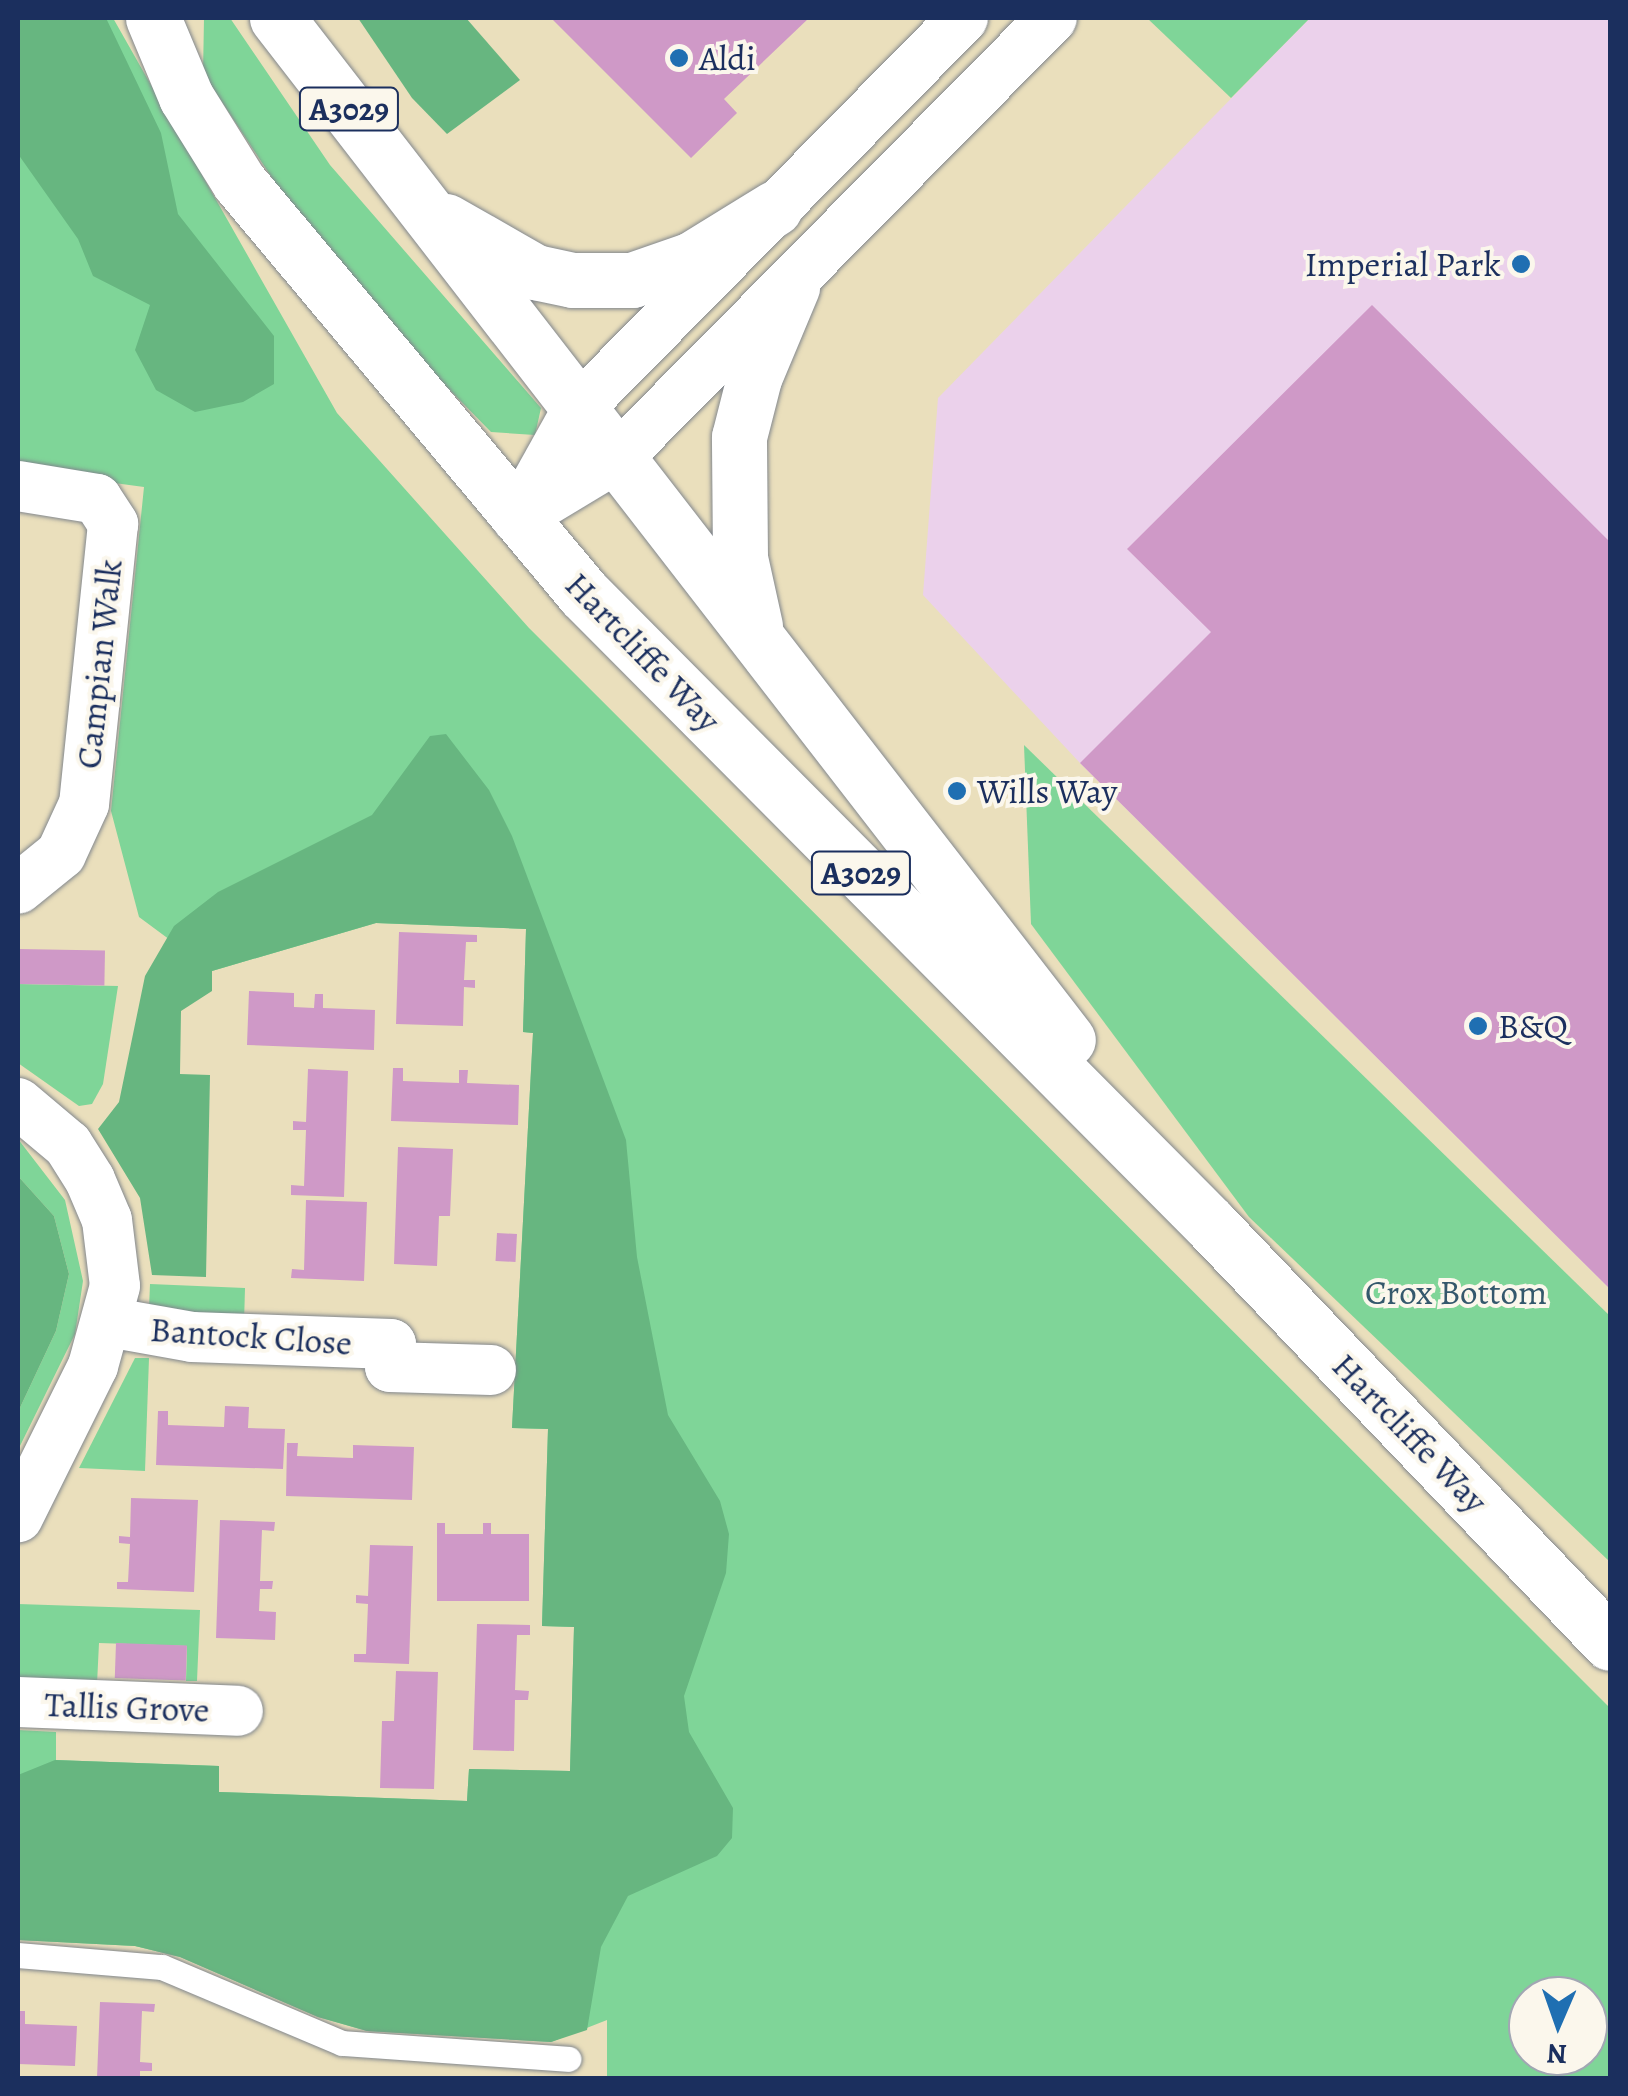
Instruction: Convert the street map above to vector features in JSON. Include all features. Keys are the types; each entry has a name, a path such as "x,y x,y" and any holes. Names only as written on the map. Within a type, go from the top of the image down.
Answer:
{"highway":[{"name":"Hartcliffe Way","path":"153,18 186,97 239,182 517,518 601,612 1210,1224 1610,1643"},
{"name":"Hartcliffe Way","path":"277,18 1210,1224"},
{"path":"419,202 490,250 535,272 573,280 632,280 692,259 775,208"},
{"path":"758,639 740,558 739,437 754,378 792,287"}],"street":[{"path":"517,518 577,410 963,18"},
{"path":"517,518 618,458 792,287 1052,18"},
{"name":"Campian Walk","path":"18,486 97,499 113,524 84,804 60,854 18,889"},
{"path":"18,1103 68,1145 102,1206 114,1270 108,1322 18,1517"},
{"name":"Bantock Close","path":"108,1322 192,1338 391,1344 390,1367 491,1370"},
{"name":"Tallis Grove","path":"18,1702 238,1711"}],"lane":[{"path":"18,1955 162,1968 342,2043 568,2059"}],"shaded area":[{"name":"Imperial Park","path":"1310,18 1610,18 1610,1289 1080,763 923,595 938,398"}],"green space":[{"path":"18,18 113,18 337,413 529,628 1610,1708 1610,2078 607,2078 607,2020 551,2042 367,2031 318,2017 180,1957 135,1946 18,1940 18,1730 56,1732 56,1760 219,1766 219,1792 467,1801 469,1769 570,1771 574,1627 542,1626 548,1429 512,1428 533,1033 523,1032 526,929 376,923 212,971 139,917 111,811 144,487 18,470"},
{"path":"18,18 106,18 161,133 178,214 274,336 274,384 243,402 195,412 156,390 135,350 150,305 93,276 78,239 18,154"},
{"path":"204,18 230,18 330,165 541,408 535,435 491,432 397,336 297,216 203,73"},
{"path":"358,18 466,18 520,80 447,134 412,98"},
{"path":"1147,18 1310,18 1231,98"},
{"path":"446,734 489,790 512,836 626,1140 637,1257 668,1415 720,1501 729,1534 726,1573 684,1696 689,1732 733,1808 732,1838 717,1856 628,1896 601,1947 587,2030 551,2042 367,2031 318,2017 180,1957 135,1946 18,1940 18,1775 55,1760 219,1766 219,1792 467,1801 469,1769 570,1771 574,1627 542,1626 548,1429 512,1428 533,1033 523,1032 526,929 376,923 212,971 212,991 181,1011 180,1074 210,1075 206,1277 152,1275 140,1198 98,1129 119,1102 145,976 174,926 218,892 372,815 430,736"},
{"name":"Crox Bottom","path":"1024,745 1610,1316 1610,1562 1249,1217 1031,924"},
{"path":"18,984 118,986 103,1084 92,1104 79,1106 18,1063"},
{"path":"18,1139 65,1200 83,1281 75,1334 18,1450 18,1412 56,1331 69,1274 54,1216 18,1176"},
{"path":"18,1176 54,1216 69,1274 56,1331 18,1412"},
{"path":"150,1284 245,1288 244,1323 149,1309"},
{"path":"135,1358 149,1358 145,1471 79,1468"},
{"path":"18,1604 200,1610 197,1681 186,1681 187,1646 99,1643 97,1684 18,1678"}],"building":[{"name":"Aldi","path":"551,18 809,18 724,99 737,113 691,158"},
{"name":"B&Q","path":"1372,305 1610,542 1610,1289 1080,763 1211,632 1127,549"},
{"path":"399,932 477,935 477,942 466,942 464,980 475,980 475,988 464,987 463,1026 396,1024"},
{"path":"18,949 105,951 104,986 18,984"},
{"path":"249,991 294,993 294,1007 314,1008 315,994 323,994 323,1008 375,1010 374,1050 247,1045"},
{"path":"393,1068 403,1068 403,1081 459,1083 459,1070 468,1070 467,1083 519,1085 518,1125 391,1121"},
{"path":"308,1069 348,1071 344,1197 291,1195 291,1185 304,1186 306,1130 293,1130 293,1121 306,1122"},
{"path":"398,1147 453,1149 450,1216 439,1216 437,1266 394,1264"},
{"path":"306,1200 367,1202 364,1281 291,1278 292,1269 304,1270"},
{"path":"497,1233 517,1234 516,1262 496,1261"},
{"path":"225,1406 249,1407 248,1428 285,1429 283,1469 156,1465 158,1411 168,1411 168,1425 224,1427"},
{"path":"287,1443 298,1443 297,1456 353,1458 353,1445 414,1447 412,1500 286,1496"},
{"path":"131,1498 198,1500 194,1592 117,1589 117,1582 128,1582 130,1544 119,1543 119,1536 130,1537"},
{"path":"220,1520 275,1522 274,1531 262,1530 260,1581 273,1581 272,1589 260,1589 259,1611 276,1612 275,1640 216,1638"},
{"path":"437,1523 445,1523 445,1534 483,1534 483,1523 491,1523 491,1534 529,1534 529,1601 437,1601"},
{"path":"370,1545 413,1546 409,1664 354,1662 354,1654 366,1654 368,1604 356,1603 356,1595 368,1596"},
{"path":"477,1624 530,1625 530,1635 517,1635 515,1690 529,1691 528,1700 515,1700 514,1751 473,1750"},
{"path":"116,1643 187,1645 186,1680 115,1678"},
{"path":"396,1671 438,1672 434,1789 380,1788 382,1721 394,1721"},
{"path":"100,2002 155,2004 154,2012 142,2011 140,2062 152,2063 152,2071 140,2071 140,2078 97,2078"},
{"path":"18,2011 25,2011 25,2024 77,2026 75,2066 18,2064"}],"place":[{"name":"Aldi","path":"679,58"},
{"name":"Imperial Park","path":"1521,264"},
{"name":"Wills Way","path":"957,791"},
{"name":"B&Q","path":"1478,1026"}]}
